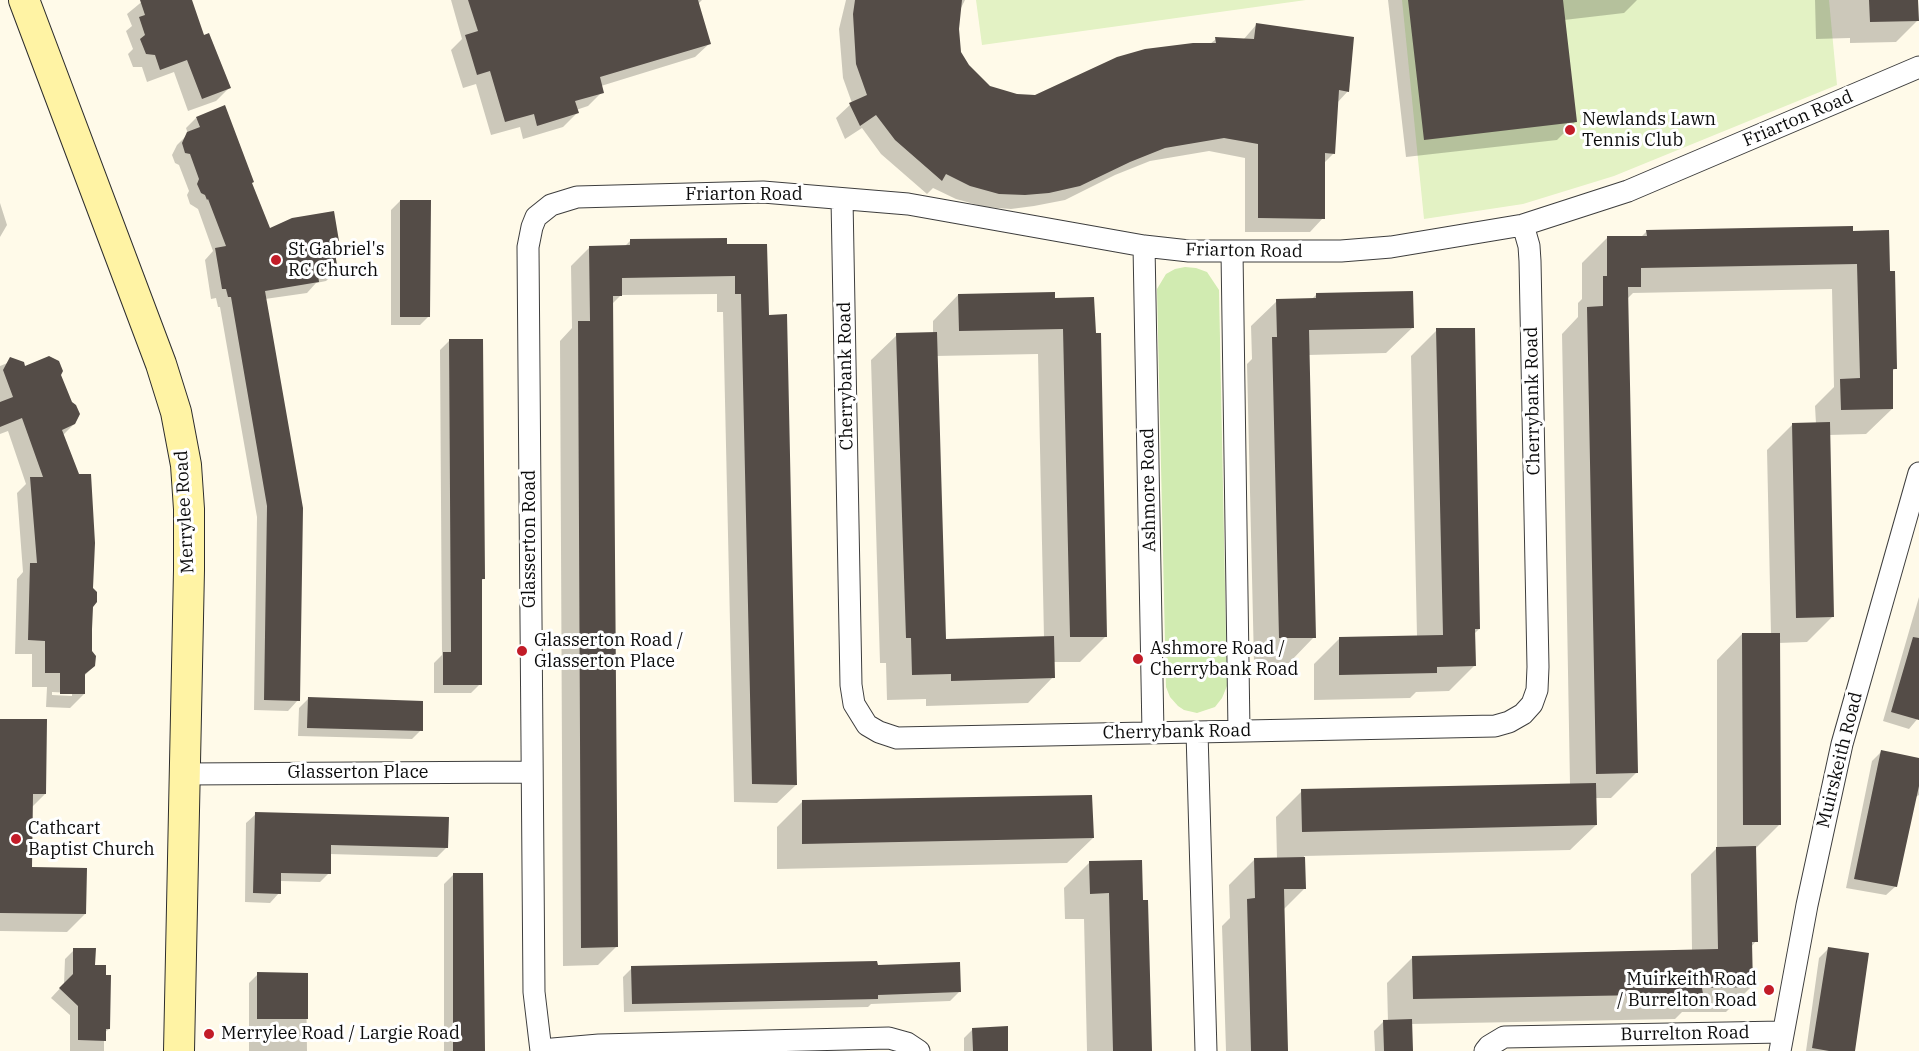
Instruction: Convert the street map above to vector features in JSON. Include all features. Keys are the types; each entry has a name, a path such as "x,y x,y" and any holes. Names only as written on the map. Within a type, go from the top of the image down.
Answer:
{"main road":[{"name":"Merrylee Road","path":"24,0 137,297 176,412 186,465 189,508 179,1051"}],"street":[{"name":"Friarton Road","path":"544,211 551,205 577,197 763,192 908,204 1144,246 1189,251 1341,251 1391,247 1523,225 1628,191 1919,68"},
{"name":"Cherrybank Road","path":"842,199 851,685 854,704 867,724 879,732 897,738 1495,726 1509,722 1523,714 1532,704 1537,690 1538,655 1530,261 1529,246 1523,225"},
{"name":"Glasserton Road","path":"541,1050 534,992 528,247 536,218 544,211"},
{"name":"Ashmore Road","path":"1144,246 1153,733"},
{"path":"1232,252 1239,731"},
{"name":"Muirskeith Road","path":"1781,1042 1807,905 1842,744 1919,473"},
{"path":"1197,732 1206,1051"},
{"name":"Glasserton Place","path":"185,774 531,772"},
{"name":"Burrelton Road","path":"1485,1051 1504,1037 1781,1042"},
{"path":"541,1050 599,1045 889,1038 907,1043 919,1051"}],"green space":[{"path":"976,0 1306,0 982,45"},
{"name":"Newlands Lawn Tennis Club","path":"1402,0 1829,0 1837,85 1614,176 1523,204 1424,219"},
{"path":"1185,267 1207,272 1219,290 1227,686 1215,707 1197,713 1178,706 1170,697 1166,687 1157,289 1166,274"}],"building":[{"path":"140,0 192,0 204,35 209,33 231,88 202,99 187,60 160,70 155,55 146,54 140,39 145,35 139,17 145,15"},
{"path":"468,0 698,0 711,44 600,77 604,93 575,101 579,113 537,126 534,114 505,122 490,71 477,75 465,35 478,31"},
{"path":"855,0 962,0 959,29 961,52 969,65 990,86 1017,94 1035,95 1117,57 1145,49 1193,43 1216,43 1215,37 1254,39 1256,23 1354,37 1349,92 1339,90 1335,154 1325,153 1325,219 1258,218 1258,144 1224,138 1165,148 1080,186 1049,193 999,194 970,186 946,174 942,181 895,140 876,115 860,126 849,103 867,95 856,64 853,14"},
{"path":"1408,0 1563,0 1577,122 1424,140"},
{"path":"1869,0 1918,0 1919,21 1870,22"},
{"path":"225,105 270,228 292,218 334,211 339,241 333,241 338,271 318,274 319,282 265,291 303,508 300,701 264,700 267,506 231,297 228,297 226,289 222,289 215,248 226,246 208,199 201,193 197,184 199,179 190,154 185,153 182,143 187,132 200,127 196,117"},
{"path":"400,200 431,200 430,317 400,317"},
{"path":"1853,226 1853,231 1889,230 1890,271 1895,271 1897,369 1893,369 1893,409 1841,410 1840,379 1860,378 1857,264 1641,268 1641,287 1628,287 1638,773 1596,774 1587,307 1603,306 1603,276 1607,276 1607,236 1647,236 1646,230"},
{"path":"727,238 727,244 767,244 769,315 787,314 797,785 752,784 741,294 735,294 735,276 622,278 622,296 613,296 618,947 581,948 578,321 590,321 589,246 630,245 630,239"},
{"path":"1413,291 1414,328 1309,330 1316,638 1279,638 1272,337 1277,337 1276,299 1316,298 1316,293"},
{"path":"1055,292 1055,298 1094,297 1096,333 1101,333 1107,637 1070,637 1063,329 959,331 958,294"},
{"path":"1436,328 1475,328 1480,629 1475,629 1476,666 1437,667 1437,673 1339,675 1339,637 1443,635"},
{"path":"937,332 946,639 1054,636 1055,678 951,681 951,674 912,675 911,638 906,638 896,333"},
{"path":"449,339 483,339 485,579 482,579 482,685 443,685 443,652 451,652"},
{"path":"49,356 59,361 63,371 61,375 72,402 80,414 75,424 62,430 79,474 91,474 95,543 93,588 97,592 97,602 93,607 92,651 96,656 95,666 85,674 85,694 60,694 60,673 45,673 45,641 28,640 30,563 37,563 30,477 43,477 22,418 0,427 0,402 13,397 3,370 10,357 24,362 25,366"},
{"path":"1830,422 1834,617 1796,618 1792,423"},
{"path":"1742,633 1780,633 1781,825 1743,825"},
{"path":"1913,637 1919,638 1919,720 1891,712"},
{"path":"308,697 423,701 423,731 307,728"},
{"name":"Cathcart Baptist Church","path":"0,719 47,719 46,794 33,794 32,867 87,868 86,914 0,913"},
{"path":"1881,750 1919,758 1919,786 1897,887 1854,879"},
{"path":"1596,783 1597,825 1302,832 1301,789"},
{"path":"1092,795 1094,838 802,844 802,800"},
{"path":"255,812 449,817 448,848 331,845 331,874 281,873 281,894 253,893"},
{"path":"1756,846 1758,942 1752,942 1753,987 1702,988 1703,994 1413,999 1412,956 1718,949 1716,847"},
{"path":"1305,857 1306,889 1284,889 1288,1051 1251,1051 1247,899 1255,898 1254,858"},
{"path":"1142,860 1143,900 1148,900 1152,1051 1113,1051 1109,893 1090,894 1089,861"},
{"path":"453,873 483,873 485,1051 453,1051"},
{"path":"1828,947 1869,953 1855,1051 1829,1051 1812,1048"},
{"path":"73,948 96,948 95,965 106,965 106,975 111,975 110,1029 106,1029 106,1041 78,1040 78,1006 59,988 73,974"},
{"path":"877,961 878,965 960,962 961,992 878,995 878,999 632,1004 631,966"},
{"path":"257,972 308,973 308,1019 257,1019"},
{"path":"1412,1019 1413,1051 1384,1051 1383,1020"},
{"path":"1008,1026 1008,1051 973,1051 972,1028"}],"place":[{"name":"Newlands Lawn Tennis Club","path":"1570,130"},
{"name":"St Gabriel's RC Church","path":"276,260"},
{"name":"Glasserton Road / Glasserton Place","path":"522,651"},
{"name":"Ashmore Road / Cherrybank Road","path":"1138,659"},
{"name":"Cathcart Baptist Church","path":"16,839"},
{"name":"Muirkeith Road / Burrelton Road","path":"1769,990"},
{"name":"Merrylee Road / Largie Road","path":"209,1034"}]}
